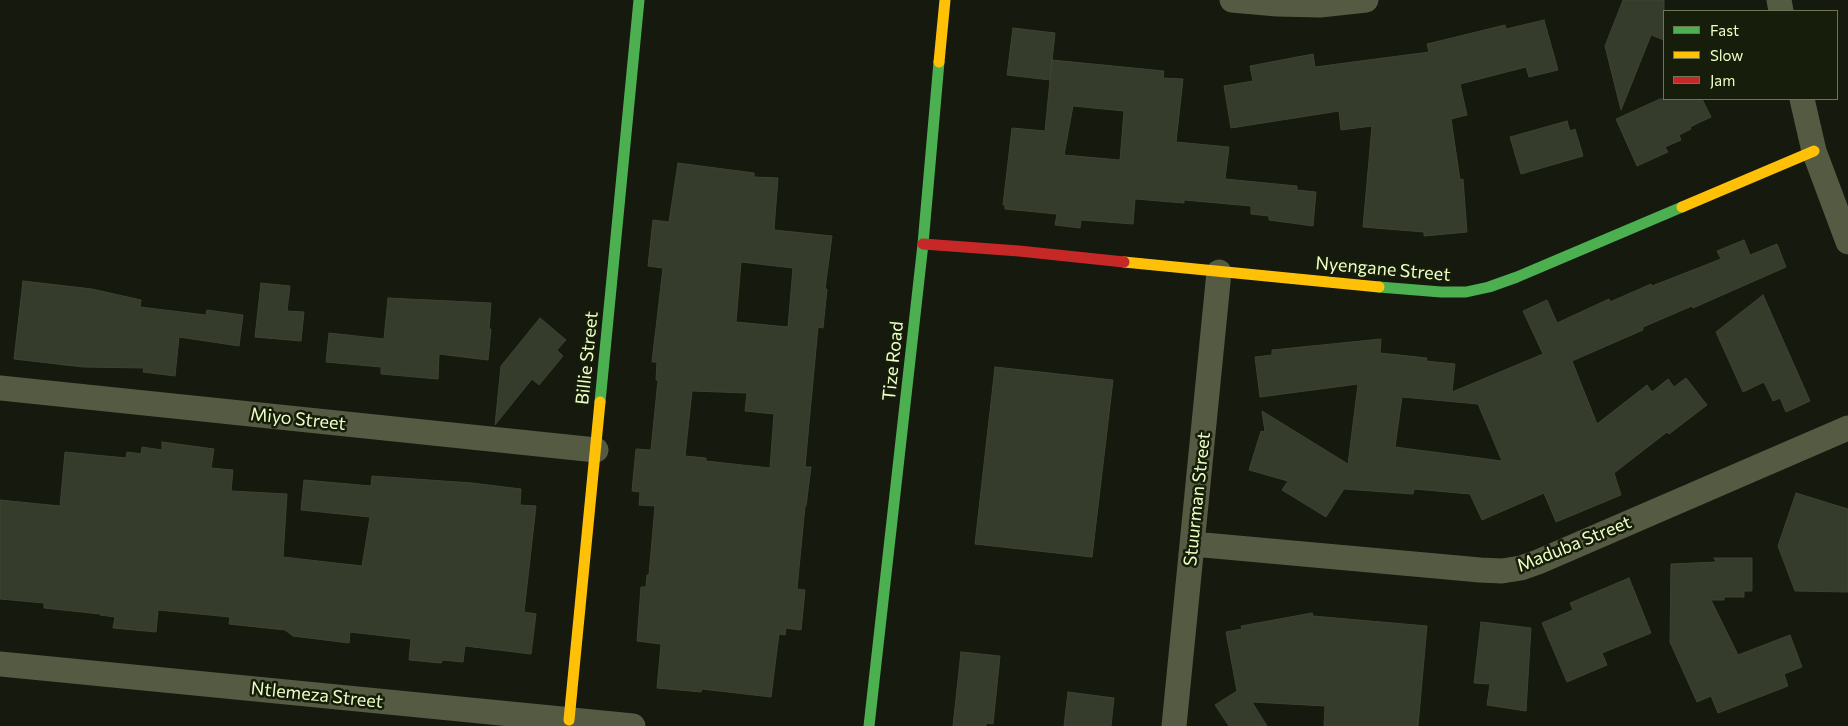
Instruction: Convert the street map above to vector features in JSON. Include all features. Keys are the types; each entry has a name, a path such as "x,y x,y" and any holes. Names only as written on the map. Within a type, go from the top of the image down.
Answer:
{"street":[{"name":"Billie Street","path":"569,720 639,0"},
{"name":"Tize Road","path":"870,726 923,244 945,0"},
{"path":"1232,0 1320,5 1366,0"},
{"path":"1802,100 1814,152 1848,242"},
{"name":"Nyengane Street","path":"923,244 1019,251 1441,292 1466,292 1490,287 1517,277 1814,152"},
{"name":"Stuurman Street","path":"1174,726 1220,272"},
{"name":"Miyo Street","path":"0,388 596,450"},
{"name":"Maduba Street","path":"1193,544 1480,570 1521,568 1848,428"},
{"name":"Ntlemeza Street","path":"0,664 633,726"}],"building":[{"path":"1623,0 1664,0 1663,40 1651,35 1621,110 1605,46"},
{"path":"1544,20 1558,70 1529,77 1526,67 1460,84 1467,115 1451,119 1460,180 1463,179 1467,232 1424,236 1424,232 1363,227 1372,126 1341,130 1339,111 1231,128 1224,86 1253,81 1250,66 1313,54 1315,67 1429,52 1427,44 1505,25 1506,29"},
{"path":"1013,28 1055,33 1050,80 1007,75"},
{"path":"1052,60 1164,71 1163,78 1183,79 1176,142 1229,147 1225,179 1297,186 1297,190 1316,192 1313,226 1269,220 1269,216 1251,214 1251,206 1184,200 1184,203 1135,199 1133,224 1081,220 1080,228 1055,225 1057,214 1005,209 1005,205 1003,205 1012,128 1045,131","holes":["1073,106 1124,111 1120,160 1064,155"]},
{"path":"1660,99 1702,100 1711,117 1690,127 1691,129 1679,135 1681,140 1665,147 1668,152 1637,166 1616,119"},
{"path":"1567,121 1570,131 1575,129 1583,156 1521,174 1510,137"},
{"path":"678,163 754,173 754,177 778,178 774,230 832,236 825,289 827,289 823,328 818,327 805,467 811,467 805,506 797,589 805,590 801,630 786,628 785,635 779,634 771,697 702,689 701,692 657,688 661,644 637,641 641,587 646,587 647,575 649,575 655,506 639,505 640,492 632,491 636,449 651,450 658,380 656,380 657,362 652,362 663,268 648,266 653,220 669,222","holes":["741,262 793,268 788,327 736,322","692,391 747,393 745,411 774,414 770,468 706,461 706,458 685,456"]},
{"path":"1744,240 1750,255 1777,244 1786,267 1693,308 1692,306 1643,327 1643,330 1572,361 1597,424 1647,385 1652,392 1668,379 1674,387 1686,378 1707,405 1669,434 1667,432 1614,473 1621,495 1556,522 1544,493 1482,520 1470,494 1414,489 1413,494 1344,489 1326,517 1282,490 1288,481 1249,470 1261,431 1265,432 1262,411 1348,464 1358,384 1260,397 1255,357 1272,355 1272,350 1381,339 1380,353 1427,358 1426,361 1455,364 1452,392 1543,354 1523,311 1547,300 1557,323 1609,299 1610,302 1651,284 1652,286 1721,259 1717,251","holes":["1402,397 1478,404 1502,461 1395,447"]},
{"path":"23,281 92,289 141,300 140,307 206,315 207,310 243,315 239,346 179,337 175,376 143,372 144,368 83,367 14,359"},
{"path":"261,283 290,286 287,311 304,312 301,341 255,337"},
{"path":"1763,295 1810,401 1786,412 1780,398 1773,401 1764,382 1743,392 1716,332"},
{"path":"388,298 491,303 488,360 439,354 438,379 381,374 381,367 326,362 329,333 384,339"},
{"path":"540,318 566,340 557,350 563,356 539,385 532,379 495,425 501,366"},
{"path":"995,367 1113,380 1092,557 975,544"},
{"path":"162,442 214,449 211,468 233,470 231,491 287,494 283,557 362,566 370,517 301,510 304,480 371,486 372,476 472,483 521,489 520,505 536,506 524,612 536,614 531,654 465,646 463,662 443,660 441,663 409,660 411,639 350,632 349,643 293,636 285,630 229,624 230,617 158,610 156,632 113,628 115,617 44,608 44,603 0,599 0,500 60,506 65,452 126,458 127,452 141,454 142,447 162,450"},
{"path":"1796,493 1848,509 1848,592 1795,591 1778,546"},
{"path":"1714,558 1752,558 1752,591 1744,591 1744,597 1724,597 1724,600 1711,600 1738,655 1790,635 1802,667 1784,674 1788,686 1718,713 1711,696 1697,702 1670,642 1671,564 1716,562"},
{"path":"1629,578 1651,633 1602,653 1607,665 1567,682 1542,623 1573,610 1570,603"},
{"path":"1312,613 1313,616 1427,626 1418,726 1324,726 1325,706 1252,702 1267,726 1229,726 1215,705 1237,691 1226,632 1242,629 1241,626"},
{"path":"1481,622 1531,628 1526,711 1487,705 1490,684 1474,683"},
{"path":"961,652 1000,656 993,724 986,723 986,726 953,726"},
{"path":"1068,692 1114,698 1111,726 1064,726"}],"traffic: fast":[{"path":"600,402 639,0"},
{"path":"869,726 923,244 939,62"},
{"path":"1379,287 1441,292 1466,292 1489,287 1682,207"}],"traffic: slow":[{"path":"939,62 945,0"},
{"path":"1682,207 1814,151"},
{"path":"1124,262 1379,287"},
{"path":"569,720 600,402"}],"traffic: jam":[{"path":"923,244 1019,251 1124,262"}]}
